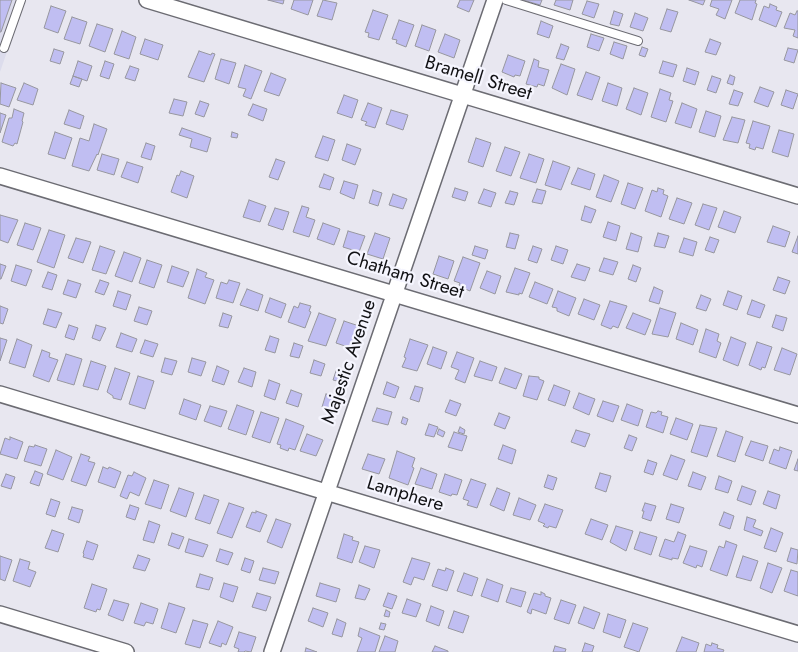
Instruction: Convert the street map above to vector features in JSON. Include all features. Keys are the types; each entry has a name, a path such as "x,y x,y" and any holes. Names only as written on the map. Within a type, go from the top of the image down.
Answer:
{"street":[{"name":"Bramell Street","path":"147,0 798,196"},
{"name":"Majestic Avenue","path":"272,652 495,0"},
{"name":"Chatham Street","path":"0,176 798,415"},
{"name":"Lamphere","path":"0,394 798,634"},
{"path":"0,614 126,652"}],"lane":[{"path":"4,48 21,0"},
{"path":"506,0 638,41"}],"shaded area":[{"path":"0,0 25,0 0,72"}],"building":[{"path":"0,0 12,0 1,32 0,32"},
{"path":"268,0 284,0 283,4"},
{"path":"294,0 313,0 308,15 291,9"},
{"path":"323,0 337,3 332,20 317,16"},
{"path":"460,0 474,0 469,12 457,7"},
{"path":"523,0 542,0 540,5"},
{"path":"556,0 573,0 570,10 554,5"},
{"path":"689,0 705,0 703,5"},
{"path":"712,0 732,0 725,19 716,15 719,9 710,6"},
{"path":"740,0 756,0 755,3 757,4 752,20 735,13"},
{"path":"587,1 599,4 594,18 582,14"},
{"path":"770,4 777,7 776,10 782,12 776,27 759,20 764,6 769,8"},
{"path":"51,6 66,11 58,33 44,28"},
{"path":"667,9 678,12 671,32 660,29"},
{"path":"373,10 388,15 379,40 368,37 369,33 365,32"},
{"path":"614,11 623,14 619,26 610,24"},
{"path":"797,11 798,38 793,36 795,30 784,28 790,13 795,15"},
{"path":"635,13 648,18 643,31 630,27"},
{"path":"72,17 87,22 80,44 64,39"},
{"path":"399,20 414,25 406,47 396,43 397,40 392,39"},
{"path":"541,21 553,26 549,38 537,34"},
{"path":"97,24 113,29 105,52 89,46"},
{"path":"422,25 436,30 429,51 415,46"},
{"path":"122,31 136,37 129,59 114,54"},
{"path":"445,34 460,40 454,58 438,52"},
{"path":"591,34 604,38 599,51 587,47"},
{"path":"145,39 163,45 158,60 140,54"},
{"path":"710,39 721,43 716,55 705,52"},
{"path":"614,42 627,46 623,59 610,54"},
{"path":"561,44 569,47 564,60 556,58"},
{"path":"642,47 648,49 645,57 639,55"},
{"path":"788,48 798,50 794,63 784,60"},
{"path":"54,49 64,52 60,64 50,61"},
{"path":"199,51 211,55 212,53 215,54 204,82 188,77"},
{"path":"508,55 525,61 520,76 515,75 514,77 502,72"},
{"path":"221,59 236,63 229,84 215,79"},
{"path":"534,59 539,61 538,67 549,70 544,86 538,84 537,87 526,84"},
{"path":"78,61 92,66 87,81 73,76"},
{"path":"105,61 114,64 109,79 100,76"},
{"path":"663,61 677,65 673,77 659,73"},
{"path":"561,64 575,69 567,95 552,88"},
{"path":"245,65 262,71 251,99 243,96 246,89 238,87"},
{"path":"130,66 139,69 135,81 125,78"},
{"path":"687,68 699,72 695,85 683,81"},
{"path":"586,72 600,77 592,100 577,95"},
{"path":"271,73 286,79 279,96 264,91"},
{"path":"730,75 735,77 733,85 727,83"},
{"path":"73,76 82,79 79,87 70,84"},
{"path":"712,76 721,79 716,93 707,90"},
{"path":"1,83 16,88 9,107 0,104"},
{"path":"24,83 38,89 33,105 17,100"},
{"path":"608,83 622,88 617,106 602,101"},
{"path":"760,87 774,92 768,107 754,102"},
{"path":"634,88 648,93 641,115 626,109"},
{"path":"660,89 671,93 669,100 673,101 666,122 651,117"},
{"path":"734,90 743,93 738,106 729,104"},
{"path":"786,90 798,94 793,109 781,105"},
{"path":"344,95 358,100 352,118 337,113"},
{"path":"174,99 187,102 183,116 169,113"},
{"path":"200,101 209,104 204,117 195,114"},
{"path":"368,103 382,108 375,128 365,125 367,122 361,120"},
{"path":"682,103 697,109 691,128 675,123"},
{"path":"253,104 267,109 263,121 248,115"},
{"path":"14,109 24,113 17,144 15,143 13,146 2,142 9,118 12,118"},
{"path":"69,110 84,116 80,129 64,124"},
{"path":"391,110 408,115 403,130 386,124"},
{"path":"706,111 721,116 715,137 699,132"},
{"path":"0,113 6,115 0,133"},
{"path":"732,117 745,120 738,143 723,140"},
{"path":"753,121 770,126 763,149 756,147 755,150 749,148 750,144 746,143"},
{"path":"94,124 107,129 98,155 89,171 72,166 80,138 89,141"},
{"path":"182,128 211,138 207,152 190,147 192,139 179,135"},
{"path":"779,130 794,134 788,157 772,152"},
{"path":"55,132 72,138 65,159 48,154"},
{"path":"232,132 238,134 237,138 231,137"},
{"path":"323,136 335,140 328,161 315,157"},
{"path":"476,138 491,143 483,167 468,162"},
{"path":"146,143 155,146 151,160 141,157"},
{"path":"347,144 361,149 355,165 342,160"},
{"path":"505,147 520,152 511,176 496,171"},
{"path":"102,154 119,159 114,175 97,170"},
{"path":"529,154 544,159 536,183 520,178"},
{"path":"276,159 285,162 278,180 269,177"},
{"path":"553,161 570,167 561,190 545,185"},
{"path":"127,162 143,167 138,183 121,177"},
{"path":"578,168 595,174 590,190 571,184"},
{"path":"181,171 194,176 187,198 171,192 177,175 179,176"},
{"path":"324,174 334,178 330,190 319,187"},
{"path":"604,175 619,181 611,202 596,197"},
{"path":"344,181 358,185 354,199 340,193"},
{"path":"628,183 643,188 635,209 621,204"},
{"path":"455,188 468,192 465,201 452,197"},
{"path":"658,188 664,190 663,194 668,196 661,217 645,211 652,190 657,192"},
{"path":"484,189 496,193 491,207 478,203"},
{"path":"537,189 546,191 542,204 532,202"},
{"path":"373,190 382,193 378,206 369,203"},
{"path":"510,191 518,193 514,205 505,203"},
{"path":"393,194 407,199 403,209 389,205"},
{"path":"677,198 692,203 684,224 669,219"},
{"path":"249,200 266,206 260,222 243,217"},
{"path":"703,204 717,208 709,230 695,225"},
{"path":"302,206 309,208 306,217 315,220 309,237 293,232"},
{"path":"585,206 596,210 591,223 581,220"},
{"path":"275,208 289,212 283,230 268,225"},
{"path":"724,211 741,217 735,233 718,227"},
{"path":"0,215 18,220 8,243 0,240"},
{"path":"608,222 620,226 616,241 603,237"},
{"path":"25,223 41,228 33,250 17,245"},
{"path":"323,223 340,229 334,245 317,239"},
{"path":"773,226 790,232 785,247 767,242"},
{"path":"49,230 65,235 54,268 37,262"},
{"path":"348,231 365,236 359,252 343,247"},
{"path":"375,233 390,238 383,259 367,254"},
{"path":"510,233 519,235 515,249 506,247"},
{"path":"631,233 642,237 638,252 626,249"},
{"path":"658,233 669,236 665,248 654,246"},
{"path":"798,236 798,254 792,252"},
{"path":"710,237 719,240 714,253 705,250"},
{"path":"76,238 91,242 83,263 68,258"},
{"path":"684,238 697,242 693,256 679,252"},
{"path":"100,246 115,251 106,274 92,270"},
{"path":"475,246 488,250 485,259 472,255"},
{"path":"533,246 542,249 537,263 528,260"},
{"path":"556,246 568,250 563,264 551,260"},
{"path":"124,252 141,258 132,282 115,276"},
{"path":"439,256 454,261 448,279 433,274"},
{"path":"463,257 480,263 470,291 454,281"},
{"path":"604,258 618,262 613,275 599,271"},
{"path":"147,260 162,265 154,288 139,283"},
{"path":"0,264 6,266 1,279 0,279"},
{"path":"577,264 590,268 585,281 571,277"},
{"path":"16,265 32,270 26,286 11,281"},
{"path":"633,265 641,268 636,282 628,279"},
{"path":"172,266 189,272 183,287 167,282"},
{"path":"515,268 530,273 522,294 519,293 519,295 506,292"},
{"path":"197,269 207,273 205,277 214,280 205,304 188,298"},
{"path":"487,271 501,276 495,294 480,288"},
{"path":"48,272 57,275 52,290 42,287"},
{"path":"778,277 790,281 785,294 773,290"},
{"path":"68,280 81,284 76,298 63,294"},
{"path":"100,280 109,283 104,295 95,292"},
{"path":"229,280 240,283 233,303 216,298 221,282 227,284"},
{"path":"535,282 553,289 547,304 529,297"},
{"path":"654,287 663,291 659,304 649,301"},
{"path":"247,289 263,295 258,311 240,305"},
{"path":"118,291 131,295 126,310 113,306"},
{"path":"558,291 576,298 569,316 552,307"},
{"path":"728,291 742,296 737,310 723,305"},
{"path":"701,295 711,299 706,311 696,308"},
{"path":"270,298 286,304 281,318 265,312"},
{"path":"584,299 600,305 594,320 578,314"},
{"path":"752,300 765,305 760,318 747,314"},
{"path":"610,301 627,306 618,328 613,326 611,329 601,325"},
{"path":"300,303 311,306 309,311 311,312 305,328 288,322 294,306 298,308"},
{"path":"0,306 8,309 3,324 0,323"},
{"path":"139,307 152,311 147,325 134,321"},
{"path":"660,308 676,313 668,337 652,334"},
{"path":"48,309 62,313 56,328 43,324"},
{"path":"223,313 232,316 228,328 219,326"},
{"path":"319,313 336,319 326,346 308,341"},
{"path":"633,313 651,320 645,335 626,328"},
{"path":"776,315 787,318 783,331 772,327"},
{"path":"344,321 359,326 351,348 336,343"},
{"path":"681,323 698,330 693,345 676,339"},
{"path":"69,325 78,328 74,340 65,337"},
{"path":"96,325 106,328 100,341 92,338"},
{"path":"706,329 719,334 717,341 721,343 716,358 699,352"},
{"path":"121,333 137,339 132,352 116,347"},
{"path":"270,336 279,339 275,353 265,350"},
{"path":"731,337 746,343 738,366 723,360"},
{"path":"0,338 7,340 0,361"},
{"path":"17,339 32,345 25,368 9,363"},
{"path":"410,339 428,345 417,371 402,367"},
{"path":"145,340 158,344 153,357 140,353"},
{"path":"757,342 772,347 765,368 762,367 761,370 749,365"},
{"path":"294,343 303,346 299,358 290,356"},
{"path":"433,347 447,352 441,369 427,364"},
{"path":"782,348 797,354 790,375 774,370"},
{"path":"42,350 50,353 49,357 58,360 49,382 33,376"},
{"path":"457,352 474,358 465,383 455,379 459,370 451,367"},
{"path":"66,354 82,359 74,385 57,380"},
{"path":"165,358 177,361 172,375 161,372"},
{"path":"192,358 206,362 201,376 188,372"},
{"path":"314,360 325,364 321,376 310,373"},
{"path":"91,361 106,366 98,390 83,386"},
{"path":"480,361 497,367 492,381 474,376"},
{"path":"217,366 229,371 224,385 212,381"},
{"path":"115,368 130,373 121,400 113,398 107,392"},
{"path":"244,368 256,372 252,387 238,382"},
{"path":"505,368 522,374 516,389 499,383"},
{"path":"336,371 348,375 345,383 333,380"},
{"path":"138,376 154,381 145,409 129,404"},
{"path":"529,376 539,377 539,379 544,381 537,400 523,396"},
{"path":"269,380 280,384 275,400 264,396"},
{"path":"387,382 399,387 395,398 383,394"},
{"path":"554,385 570,391 565,406 548,400"},
{"path":"415,386 423,388 419,402 410,399"},
{"path":"291,390 302,394 298,407 286,403"},
{"path":"579,393 595,399 589,415 573,408"},
{"path":"326,394 341,398 336,411 322,407"},
{"path":"184,399 201,405 196,420 179,414"},
{"path":"450,400 461,404 456,416 445,412"},
{"path":"603,401 619,406 613,422 597,416"},
{"path":"627,404 643,410 638,426 621,420"},
{"path":"237,405 254,411 246,435 228,429"},
{"path":"210,406 227,411 221,427 204,421"},
{"path":"377,408 392,412 388,425 372,421"},
{"path":"658,411 662,412 661,415 668,417 663,433 646,427 651,412 656,413"},
{"path":"261,412 279,418 270,443 252,437"},
{"path":"499,413 510,417 505,429 494,425"},
{"path":"403,417 408,419 406,425 401,423"},
{"path":"676,418 693,424 687,440 670,434"},
{"path":"286,419 304,426 295,450 289,448 288,451 280,448 281,445 277,444"},
{"path":"429,424 438,427 434,437 425,435"},
{"path":"700,425 717,428 707,457 691,452"},
{"path":"460,427 465,430 464,434 458,432"},
{"path":"439,429 445,432 443,437 437,434"},
{"path":"576,430 590,434 585,447 571,442"},
{"path":"726,431 743,437 735,462 717,456"},
{"path":"454,432 467,436 462,451 448,447"},
{"path":"307,434 323,440 316,456 300,451"},
{"path":"629,435 637,438 632,451 624,448"},
{"path":"10,437 23,442 17,459 0,454 5,438 10,440"},
{"path":"751,441 768,446 763,461 745,455"},
{"path":"35,445 47,449 41,466 24,461 29,446 34,447"},
{"path":"503,445 516,450 512,464 498,459"},
{"path":"780,447 792,451 786,469 769,463 774,449 779,451"},
{"path":"56,450 72,457 63,480 47,474"},
{"path":"397,451 415,458 412,467 414,468 408,485 389,478"},
{"path":"81,454 90,457 88,461 95,463 86,486 71,481"},
{"path":"368,454 385,459 379,474 362,469"},
{"path":"671,455 685,460 677,480 663,475"},
{"path":"798,459 798,471 794,470"},
{"path":"648,460 657,463 653,475 644,472"},
{"path":"103,467 108,469 109,467 121,472 115,488 98,482"},
{"path":"421,468 437,474 432,489 415,484"},
{"path":"35,471 43,474 39,486 30,483"},
{"path":"134,472 146,478 139,496 130,492 127,499 120,496 128,475 132,476"},
{"path":"693,472 706,477 701,490 688,486"},
{"path":"600,473 611,476 606,492 595,488"},
{"path":"6,474 15,477 11,489 1,486"},
{"path":"445,474 462,480 457,495 452,494 451,496 439,492"},
{"path":"548,475 557,478 553,490 544,487"},
{"path":"719,476 732,481 728,493 715,489"},
{"path":"471,479 486,484 477,508 467,505 469,501 463,499"},
{"path":"154,480 169,485 161,509 145,504"},
{"path":"742,486 756,491 751,505 737,500"},
{"path":"179,488 194,493 186,517 170,511"},
{"path":"497,488 510,493 504,511 490,505"},
{"path":"768,491 780,495 776,509 763,504"},
{"path":"204,495 219,500 210,524 195,519"},
{"path":"519,498 536,505 530,520 513,515"},
{"path":"51,499 60,502 55,517 46,514"},
{"path":"229,503 244,508 232,538 217,533"},
{"path":"645,503 656,506 651,521 642,518"},
{"path":"545,504 563,510 556,528 549,526 548,528 543,526 545,524 538,521"},
{"path":"671,504 684,508 679,523 666,519"},
{"path":"130,505 139,508 135,520 126,517"},
{"path":"72,507 83,510 79,523 68,519"},
{"path":"256,511 267,515 260,532 246,527 252,512 256,513"},
{"path":"724,512 734,516 730,529 719,525"},
{"path":"747,517 756,520 753,527 763,531 761,536 744,530"},
{"path":"276,519 291,524 282,548 267,542"},
{"path":"591,519 608,525 602,540 585,534"},
{"path":"149,521 160,525 154,543 143,540"},
{"path":"616,526 633,531 626,551 610,542"},
{"path":"771,528 783,533 776,552 764,548"},
{"path":"52,530 64,534 58,552 45,548"},
{"path":"640,532 657,537 651,555 634,549"},
{"path":"678,532 686,535 678,559 672,558 672,560 659,556 665,539 674,542"},
{"path":"172,533 184,537 179,549 168,545"},
{"path":"344,534 353,537 352,540 359,542 352,563 337,558"},
{"path":"189,539 208,545 203,557 185,552"},
{"path":"87,541 98,545 93,560 83,557"},
{"path":"726,541 737,545 727,576 710,570 719,546 724,548"},
{"path":"365,546 380,550 374,568 359,562"},
{"path":"690,546 707,551 702,567 697,565 696,568 683,563"},
{"path":"791,548 798,550 797,564 787,561"},
{"path":"220,549 233,553 228,565 216,561"},
{"path":"138,555 150,559 145,571 133,568"},
{"path":"0,556 12,560 5,581 0,579"},
{"path":"743,556 758,561 751,581 736,577"},
{"path":"245,558 254,561 250,573 241,570"},
{"path":"412,558 430,563 424,580 414,577 411,585 403,582"},
{"path":"20,559 30,562 28,569 36,572 30,587 13,581"},
{"path":"768,563 782,568 772,593 760,588"},
{"path":"263,568 279,572 275,584 259,580"},
{"path":"446,568 454,571 447,591 432,586 438,569 445,571"},
{"path":"791,570 798,572 798,596 784,591"},
{"path":"464,573 478,578 472,596 457,591"},
{"path":"200,574 213,578 209,590 196,587"},
{"path":"487,579 503,585 498,602 481,596"},
{"path":"224,583 238,587 233,602 220,597"},
{"path":"320,583 340,589 336,602 316,596"},
{"path":"92,584 107,589 100,610 97,609 96,612 84,608"},
{"path":"359,585 370,589 365,600 355,598"},
{"path":"511,588 526,592 521,607 506,602"},
{"path":"541,592 551,598 546,614 532,609 531,614 527,612 534,593 541,595"},
{"path":"257,593 271,597 266,611 252,607"},
{"path":"388,593 397,596 392,609 383,606"},
{"path":"407,599 421,604 416,617 402,613"},
{"path":"114,600 129,604 123,621 108,615"},
{"path":"561,600 576,605 569,624 554,619"},
{"path":"141,603 158,609 153,624 146,622 144,626 134,623"},
{"path":"169,603 185,608 176,633 161,628"},
{"path":"431,606 444,611 439,626 426,621"},
{"path":"584,607 600,613 594,629 578,623"},
{"path":"313,608 328,613 323,627 308,621"},
{"path":"386,610 390,612 389,617 384,616"},
{"path":"454,611 469,616 463,633 448,628"},
{"path":"608,614 626,620 620,638 603,632"},
{"path":"337,619 346,623 342,637 332,634"},
{"path":"193,620 208,624 200,648 185,644"},
{"path":"218,621 233,627 226,645 222,643 221,647 209,643"},
{"path":"381,623 386,624 384,630 379,629"},
{"path":"633,623 648,628 639,652 624,647"},
{"path":"360,628 380,636 375,652 357,652 362,638 358,636"},
{"path":"239,632 256,637 251,652 238,652 239,649 234,647"},
{"path":"385,636 398,641 395,652 379,652"},
{"path":"682,637 699,643 696,652 676,652"},
{"path":"585,643 594,646 592,652 582,652"},
{"path":"712,643 718,645 717,648 724,650 723,652 704,652 706,644 711,646"},
{"path":"435,646 448,651 448,652 432,652"},
{"path":"555,646 566,649 565,652 553,652"},
{"path":"306,648 317,652 305,652"}]}
